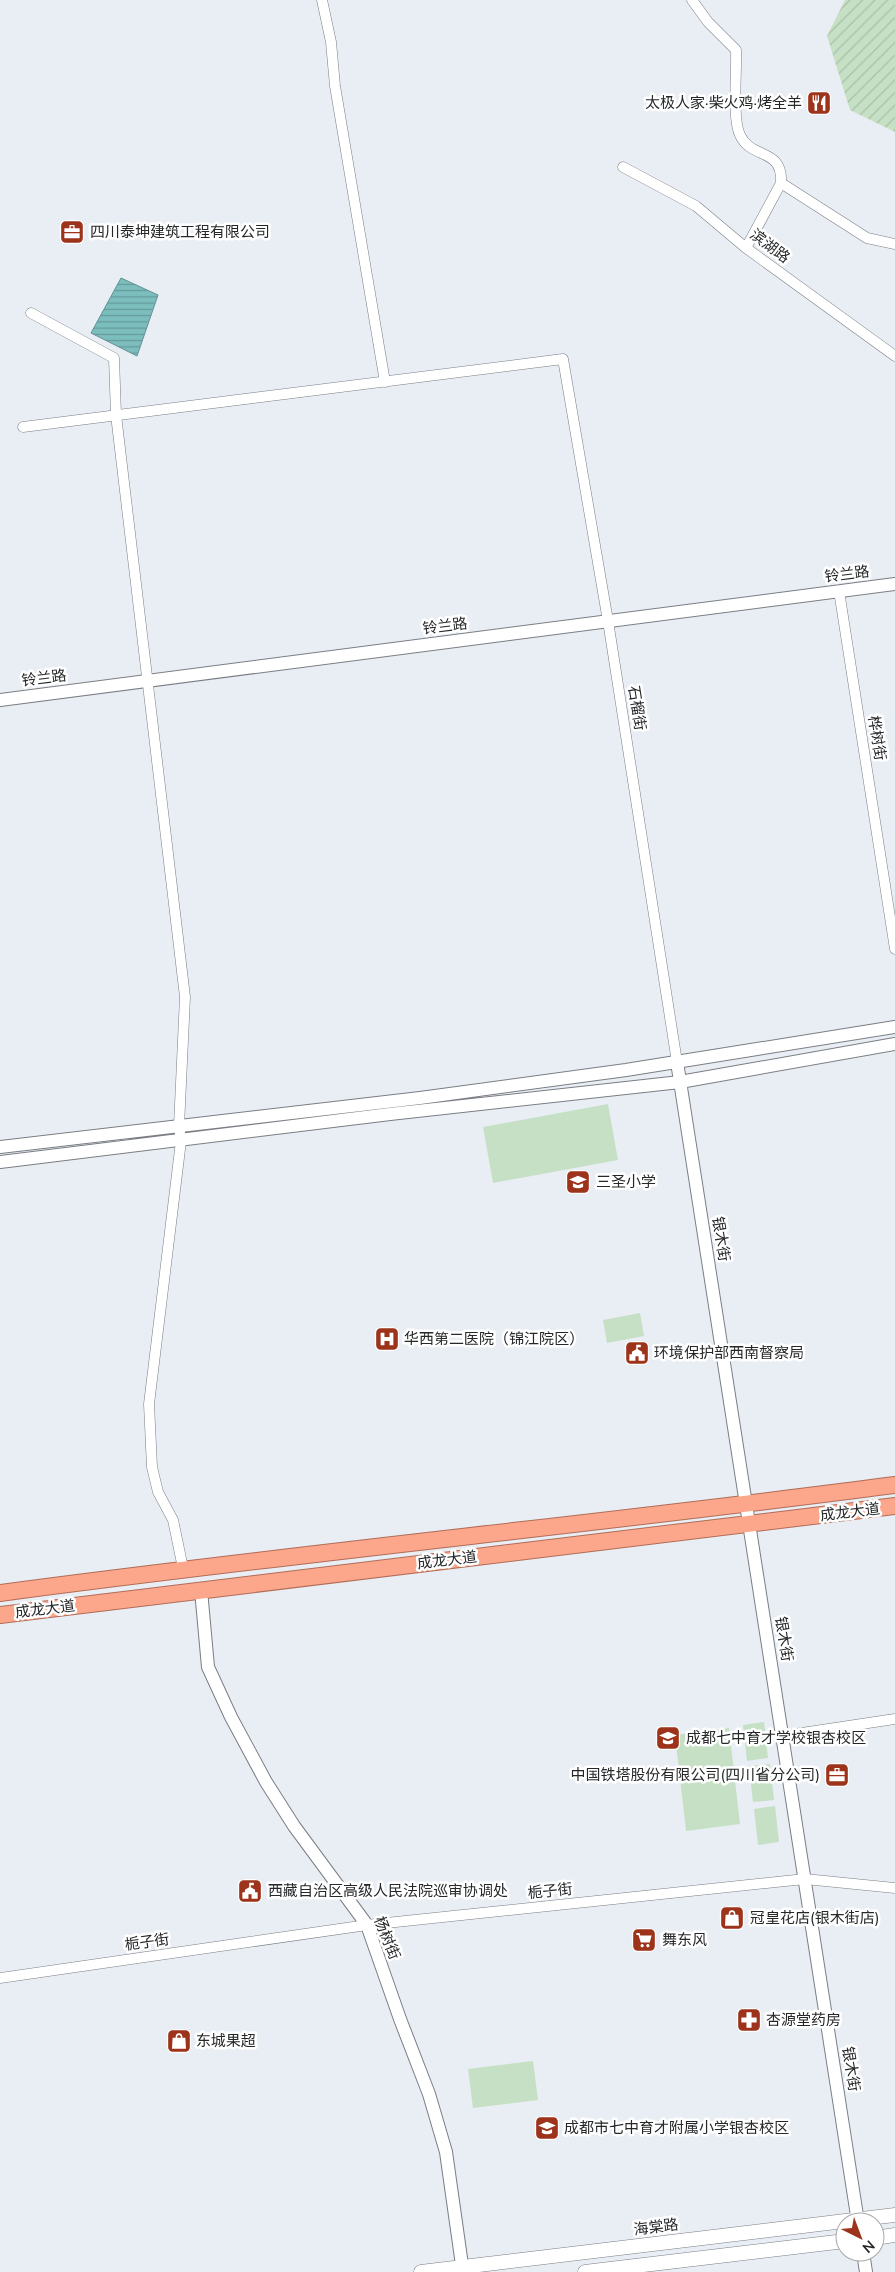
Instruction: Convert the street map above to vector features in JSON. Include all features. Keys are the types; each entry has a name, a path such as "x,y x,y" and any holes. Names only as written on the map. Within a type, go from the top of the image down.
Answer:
{"highway":[{"name":"成龙大道","path":"0,1593 183,1568 746,1504 895,1484"},
{"name":"成龙大道","path":"0,1615 895,1506"}],"main road":[{"name":"海棠路","path":"421,2272 462,2270 835,2224"},
{"path":"584,2272 835,2243"}],"street":[{"path":"23,426 385,382 335,86 331,42 322,0"},
{"path":"692,0 708,22 736,50 739,134 746,145 775,160 782,169 781,183 746,248"},
{"name":"滨湖路","path":"623,166 696,206 746,248 895,356"},
{"path":"781,183 867,238 895,244"},
{"path":"31,313 114,358 116,415 185,997 179,1126 181,1141 149,1404 152,1467 158,1492 173,1520 183,1568"},
{"name":"石榴街","path":"385,382 563,359 608,621 677,1062"},
{"name":"铃兰路","path":"0,700 895,584"},
{"name":"桦树街","path":"839,591 895,949"},
{"path":"0,1147 420,1098 677,1062 895,1027"},
{"path":"0,1162 390,1114 680,1082 895,1044"},
{"name":"银木街","path":"677,1062 857,2212"},
{"name":"杨树街","path":"201,1590 208,1666 231,1717 266,1782 294,1826 367,1925 400,2020 429,2094 446,2152 462,2270"},
{"path":"782,1736 895,1719"},
{"name":"栀子街","path":"0,1978 367,1925 805,1879 895,1888"}],"green space":[{"path":"845,0 895,0 895,132 850,110 827,36"},
{"path":"608,1104 618,1160 493,1183 483,1127"},
{"path":"640,1313 644,1336 607,1343 603,1320"},
{"path":"764,1722 768,1758 747,1761 743,1725"},
{"path":"729,1728 740,1824 686,1831 675,1735"},
{"path":"770,1764 774,1800 753,1802 749,1766"},
{"path":"775,1806 779,1842 758,1845 754,1809"},
{"path":"533,2061 538,2100 473,2108 468,2069"}],"water":[{"path":"121,278 158,295 137,356 91,333"}],"place":[{"name":"太极人家·柴火鸡·烤全羊","path":"819,103"},
{"name":"四川泰坤建筑工程有限公司","path":"72,232"},
{"name":"三圣小学","path":"578,1182"},
{"name":"华西第二医院（锦江院区）","path":"387,1339"},
{"name":"环境保护部西南督察局","path":"637,1353"},
{"name":"成都七中育才学校银杏校区","path":"668,1738"},
{"name":"中国铁塔股份有限公司(四川省分公司)","path":"837,1775"},
{"name":"西藏自治区高级人民法院巡审协调处","path":"250,1891"},
{"name":"冠皇花店(银木街店)","path":"732,1918"},
{"name":"舞东风","path":"644,1940"},
{"name":"杏源堂药房","path":"749,2020"},
{"name":"东城果超","path":"179,2041"},
{"name":"成都市七中育才附属小学银杏校区","path":"547,2128"}]}
